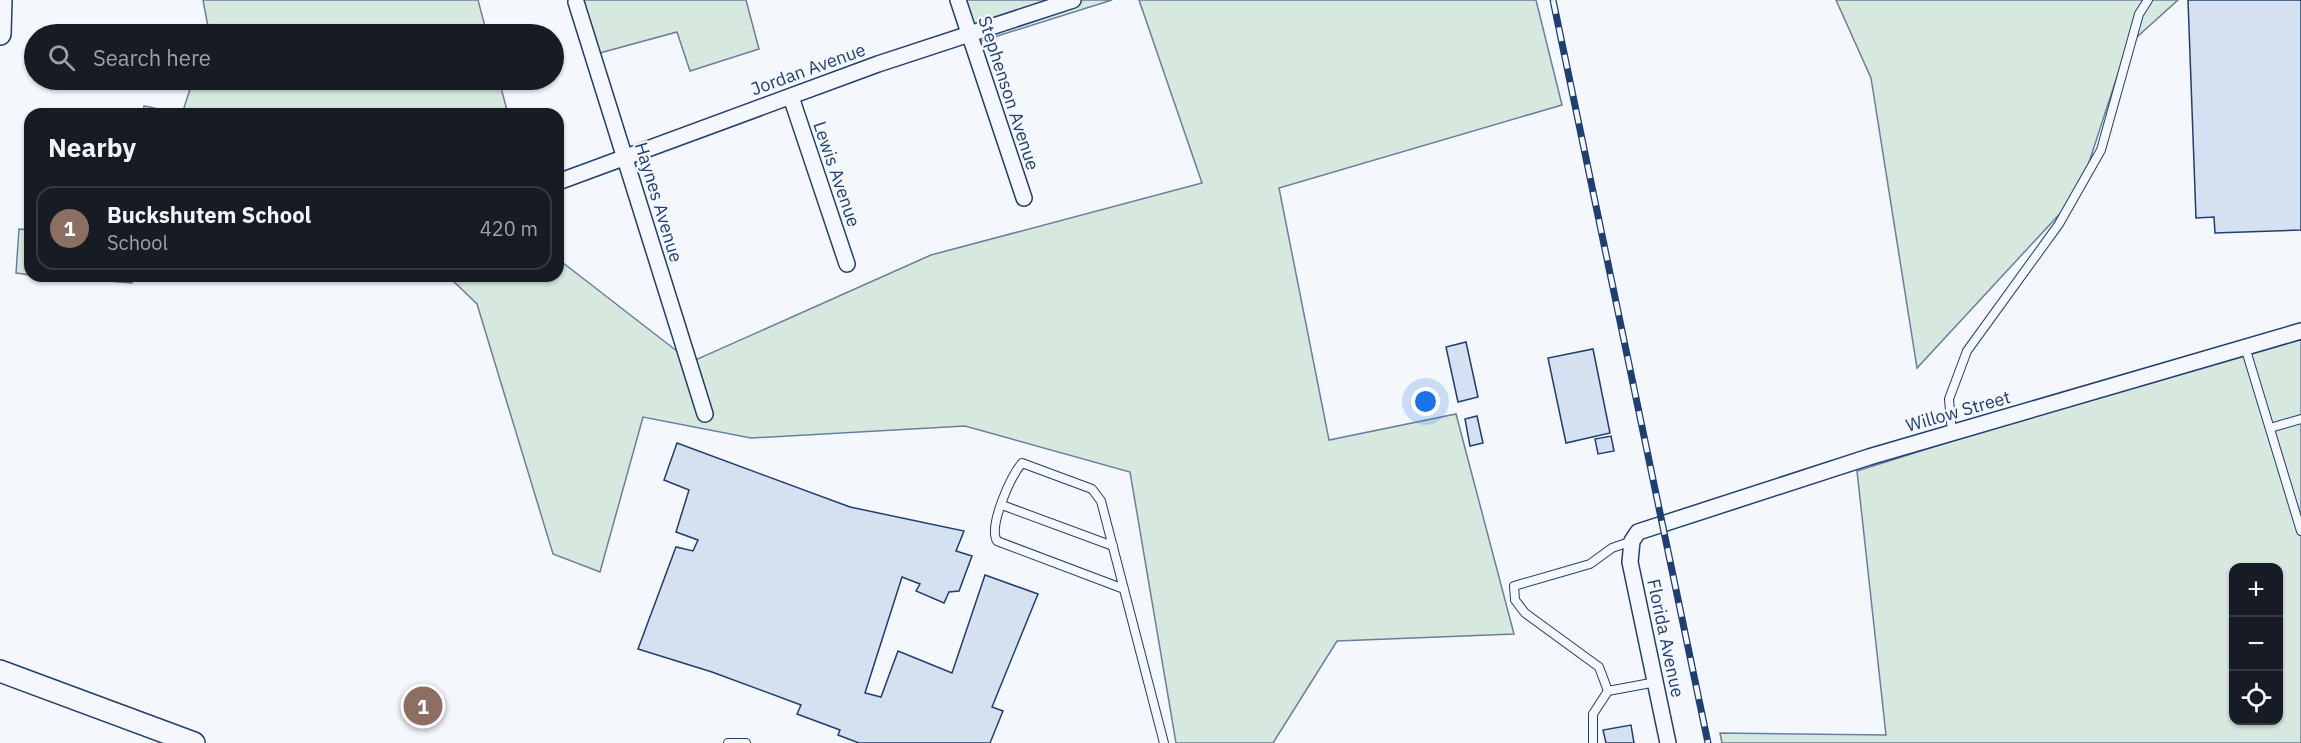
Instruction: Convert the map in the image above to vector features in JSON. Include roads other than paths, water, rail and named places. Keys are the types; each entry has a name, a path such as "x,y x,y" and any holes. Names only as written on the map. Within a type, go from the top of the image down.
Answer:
{"main road":[{"path":"0,34 1,0"},
{"path":"0,671 194,743"}],"street":[{"name":"Stephenson Avenue","path":"958,0 1024,198"},
{"name":"Jordan Avenue","path":"564,180 791,96 1073,0"},
{"name":"Haynes Avenue","path":"576,2 705,414"},
{"name":"Lewis Avenue","path":"791,96 848,264"},
{"name":"Willow Street","path":"1632,541 1638,532 1662,523 1952,433 2301,331"},
{"name":"Florida Avenue","path":"1632,541 1630,562 1668,743"}],"lane":[{"path":"1952,433 1949,399 1967,351 2059,224 2101,150 2139,14 2148,0"},
{"path":"2245,347 2301,531"},
{"path":"2270,428 2301,419"},
{"path":"1124,589 997,541 994,536 995,525 1011,477 1022,463 1092,489 1101,501 1113,546 1164,743"},
{"path":"1002,505 1113,546"},
{"path":"1608,691 1599,667 1525,613 1515,600 1514,586 1590,564 1612,548 1632,541"},
{"path":"1593,743 1593,714 1608,691 1656,682"},
{"path":"728,743 746,743"}],"railway":[{"path":"1553,0 1708,743"}],"place":[{"name":"Buckshutem School","path":"423,706"}]}
